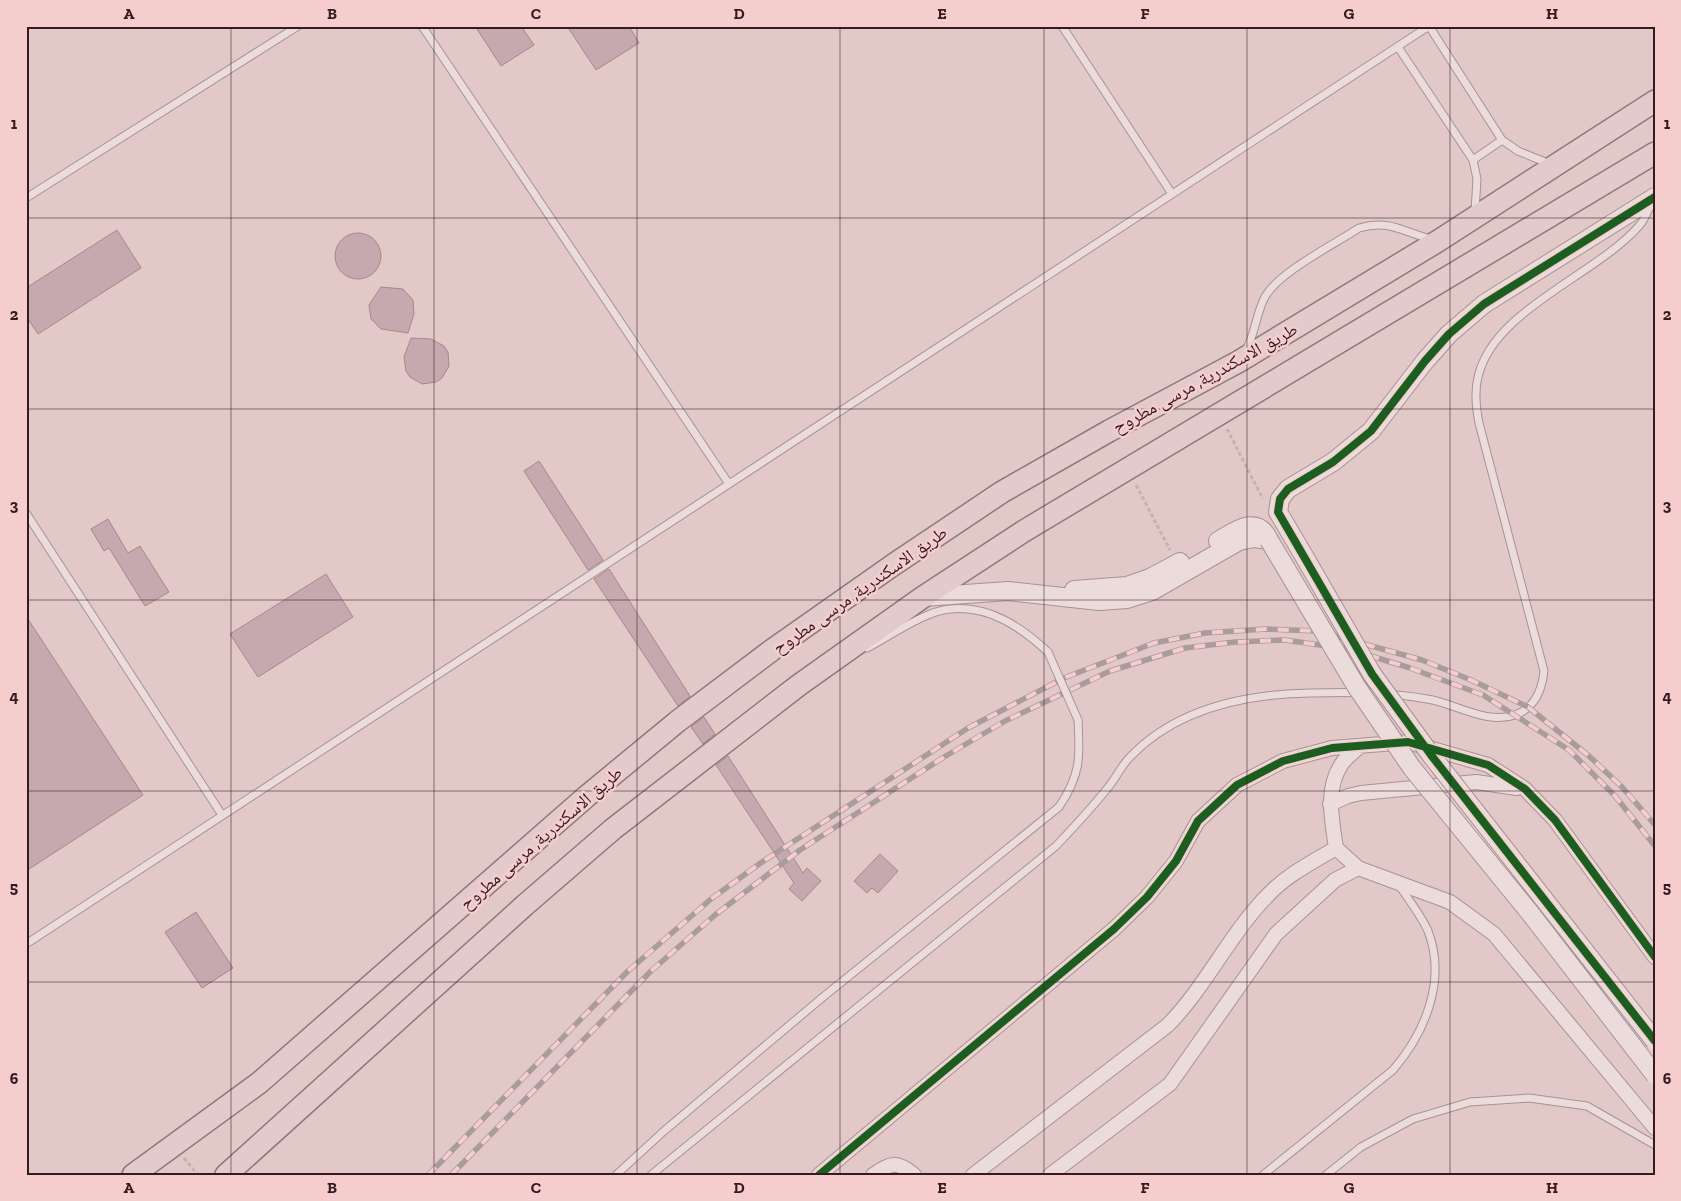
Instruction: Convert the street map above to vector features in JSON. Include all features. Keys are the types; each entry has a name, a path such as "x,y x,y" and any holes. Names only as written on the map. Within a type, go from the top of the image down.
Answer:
{"main road":[{"name":"طريق الاسكندرية, مرسى مطروح","path":"134,1175 259,1083 587,796 678,721 772,650 1002,492 1238,362 1438,242 1655,101"},
{"name":"طريق الاسكندرية, مرسى مطروح","path":"226,1175 525,905 613,829 799,685 923,598 1024,531 1655,153"}],"street":[{"path":"1655,197 1484,304 1466,319 1424,362 1371,431 1333,462 1288,489 1280,499 1278,512 1321,582 1372,674 1425,748 1655,1041"},
{"path":"1041,593 1127,586 1150,578 1243,526 1249,525 1262,529 1299,594 1356,686 1412,768 1511,890 1655,1075"},
{"path":"923,598 980,591 1041,593 1099,601 1127,599 1152,591 1239,541 1254,538 1269,540"},
{"path":"1299,594 1321,582"},
{"path":"819,1175 1114,929 1147,897 1176,860 1198,821 1237,785 1283,761 1332,748 1408,742 1488,765 1525,789 1555,820 1655,957"},
{"path":"1360,746 1341,764 1331,790 1330,804 1336,848 1358,868 1450,902 1494,934 1655,1128"},
{"path":"1330,804 1348,796 1361,793 1476,782 1525,789"},
{"path":"973,1175 1162,1030 1191,999 1251,914 1270,893 1286,879 1336,848"},
{"path":"1050,1175 1170,1084 1276,934 1335,880 1358,868"},
{"path":"873,1175 894,1164 904,1166 914,1175"}],"lane":[{"path":"26,198 298,26"},
{"path":"422,26 729,484"},
{"path":"1062,26 1172,194"},
{"path":"26,944 1429,26 1502,140 1536,160 1555,165"},
{"path":"1398,46 1472,160 1478,179 1478,200 1473,219"},
{"path":"1472,160 1502,140"},
{"path":"651,1175 1056,846 1108,789 1130,757 1169,727 1213,706 1261,695 1370,692 1429,699 1486,716 1501,718 1516,715 1528,707 1538,697 1543,684 1544,671 1478,423 1475,400 1478,377 1486,356 1498,336 1515,321 1622,243 1640,225 1655,197"},
{"path":"1238,362 1254,334 1264,298 1277,281 1359,228 1373,224 1387,224 1438,242"},
{"path":"26,513 222,815"},
{"path":"616,1175 664,1131 823,998 1059,807 1072,788 1079,768 1078,720 1048,652 1020,628 995,615 974,609 949,608 928,615 799,685"},
{"path":"1263,1175 1393,1070 1409,1051 1422,1029 1430,1005 1434,980 1433,955 1428,931 1399,884"},
{"path":"1632,925 1655,942"},
{"path":"1326,1175 1361,1147 1413,1119 1470,1102 1529,1098 1588,1106 1655,1145"}],"path":[{"path":"1219,413 1265,502 1278,512"},
{"path":"1128,469 1177,564"}],"building":[{"path":"475,26 521,26 534,45 501,66"},
{"path":"567,26 629,26 639,43 596,70"},
{"path":"117,230 141,268 38,334 26,316 26,288"},
{"path":"358,233 371,237 377,243 381,256 377,269 371,275 358,279 345,275 339,269 335,256 339,243 345,237"},
{"path":"381,287 403,289 413,300 414,314 408,333 381,329 371,319 369,305"},
{"path":"411,338 431,339 444,346 448,352 449,366 442,378 436,382 422,384 410,377 406,371 404,357"},
{"path":"539,461 603,560 588,570 524,471"},
{"path":"108,519 128,553 140,546 169,592 145,606 109,548 104,551 91,529"},
{"path":"609,569 690,696 678,706 594,579"},
{"path":"326,574 353,617 258,677 230,634"},
{"path":"26,616 143,795 26,871"},
{"path":"704,717 715,734 703,744 691,727"},
{"path":"728,756 803,873 807,868 821,881 802,901 789,889 794,883 716,765"},
{"path":"880,854 898,871 878,893 872,888 867,893 854,881"},
{"path":"196,912 233,968 202,988 165,932"}],"railway":[{"path":"428,1175 628,971 711,899 762,862 968,728 1064,678 1154,643 1205,633 1266,629 1317,631 1422,660 1471,680 1528,707 1589,756 1622,787 1655,825"},
{"path":"451,1175 651,971 715,915 800,850 944,757 1005,721 1110,671 1185,648 1235,642 1285,640 1348,649 1410,668 1483,695 1569,750 1615,796 1655,846"}],"cycle path":[{"path":"1655,197 1484,304 1449,334 1425,361 1371,431 1333,462 1288,489 1280,499 1278,512 1372,674 1431,755 1655,1041"},
{"path":"819,1175 1114,929 1147,897 1176,861 1198,821 1237,785 1283,761 1332,748 1408,742 1488,765 1525,789 1555,820 1655,957"}]}
